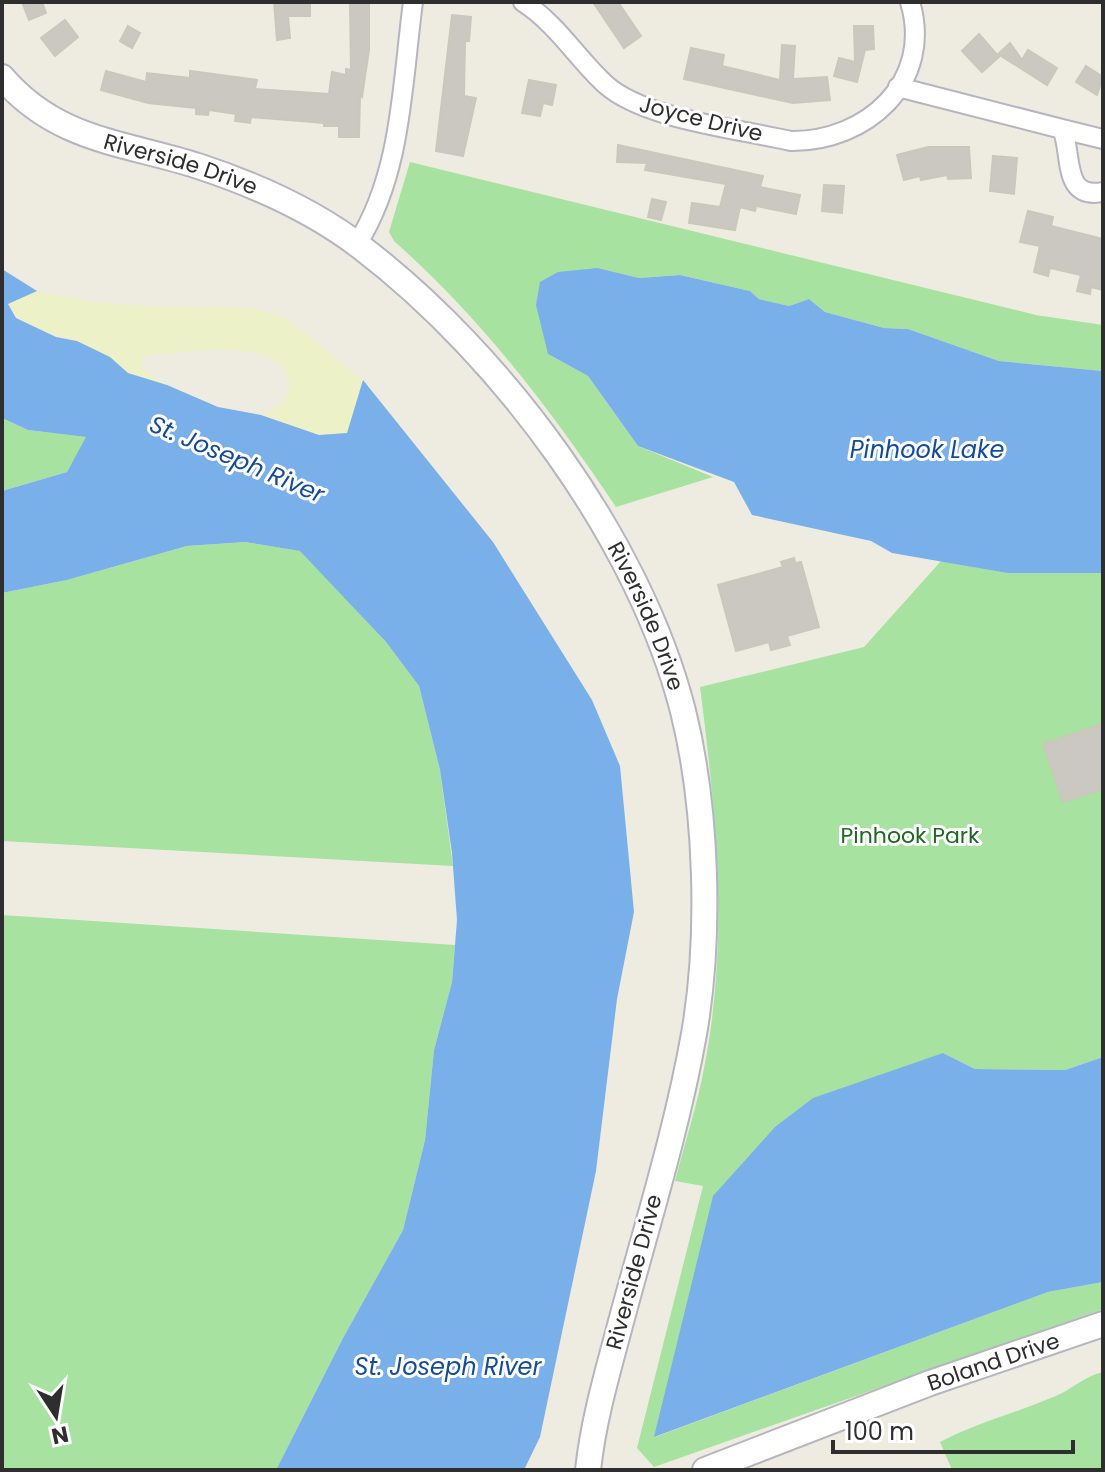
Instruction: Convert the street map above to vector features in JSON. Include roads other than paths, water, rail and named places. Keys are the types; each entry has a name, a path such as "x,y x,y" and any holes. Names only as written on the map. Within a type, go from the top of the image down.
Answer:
{"street":[{"path":"357,244 375,216 391,167 413,2"},
{"name":"Joyce Drive","path":"523,2 560,32 604,83 621,96 652,110 791,141 812,141 848,133 867,121 898,87"},
{"path":"910,2 913,48 898,87 1103,139"},
{"name":"Riverside Drive","path":"2,77 21,98 69,129 246,184 292,204 357,244 436,310 552,447 592,504 619,554 660,647 683,711 700,823 705,891 703,962 696,1019 680,1095 599,1405 588,1470"},
{"path":"1062,129 1069,149 1070,176 1075,185 1086,192 1103,192"},
{"name":"Boland Drive","path":"705,1470 930,1383 1103,1324"}],"water":[{"name":"Pinhook Lake","path":"598,268 639,278 680,275 750,291 759,299 789,306 809,299 825,312 884,328 908,329 999,361 1103,371 1103,573 1007,573 892,553 871,541 752,515 734,482 638,446 588,376 548,354 536,305 540,282 558,272"},
{"name":"St. Joseph River","path":"2,269 37,291 8,304 16,318 110,357 128,373 167,385 218,407 261,415 319,435 347,433 363,380 493,542 592,700 620,766 634,912 617,999 596,1171 540,1437 524,1470 276,1470 343,1338 403,1230 425,1140 434,1050 452,982 457,920 452,853 440,770 419,686 386,642 300,551 245,542 187,546 67,580 2,593 2,491 67,472 86,437 28,430 2,418"},
{"path":"943,1053 975,1069 1065,1070 1103,1057 1103,1282 1048,1292 654,1437 713,1196 775,1127 813,1098"}],"park label":[{"name":"Pinhook Park","path":"910,835"}]}
